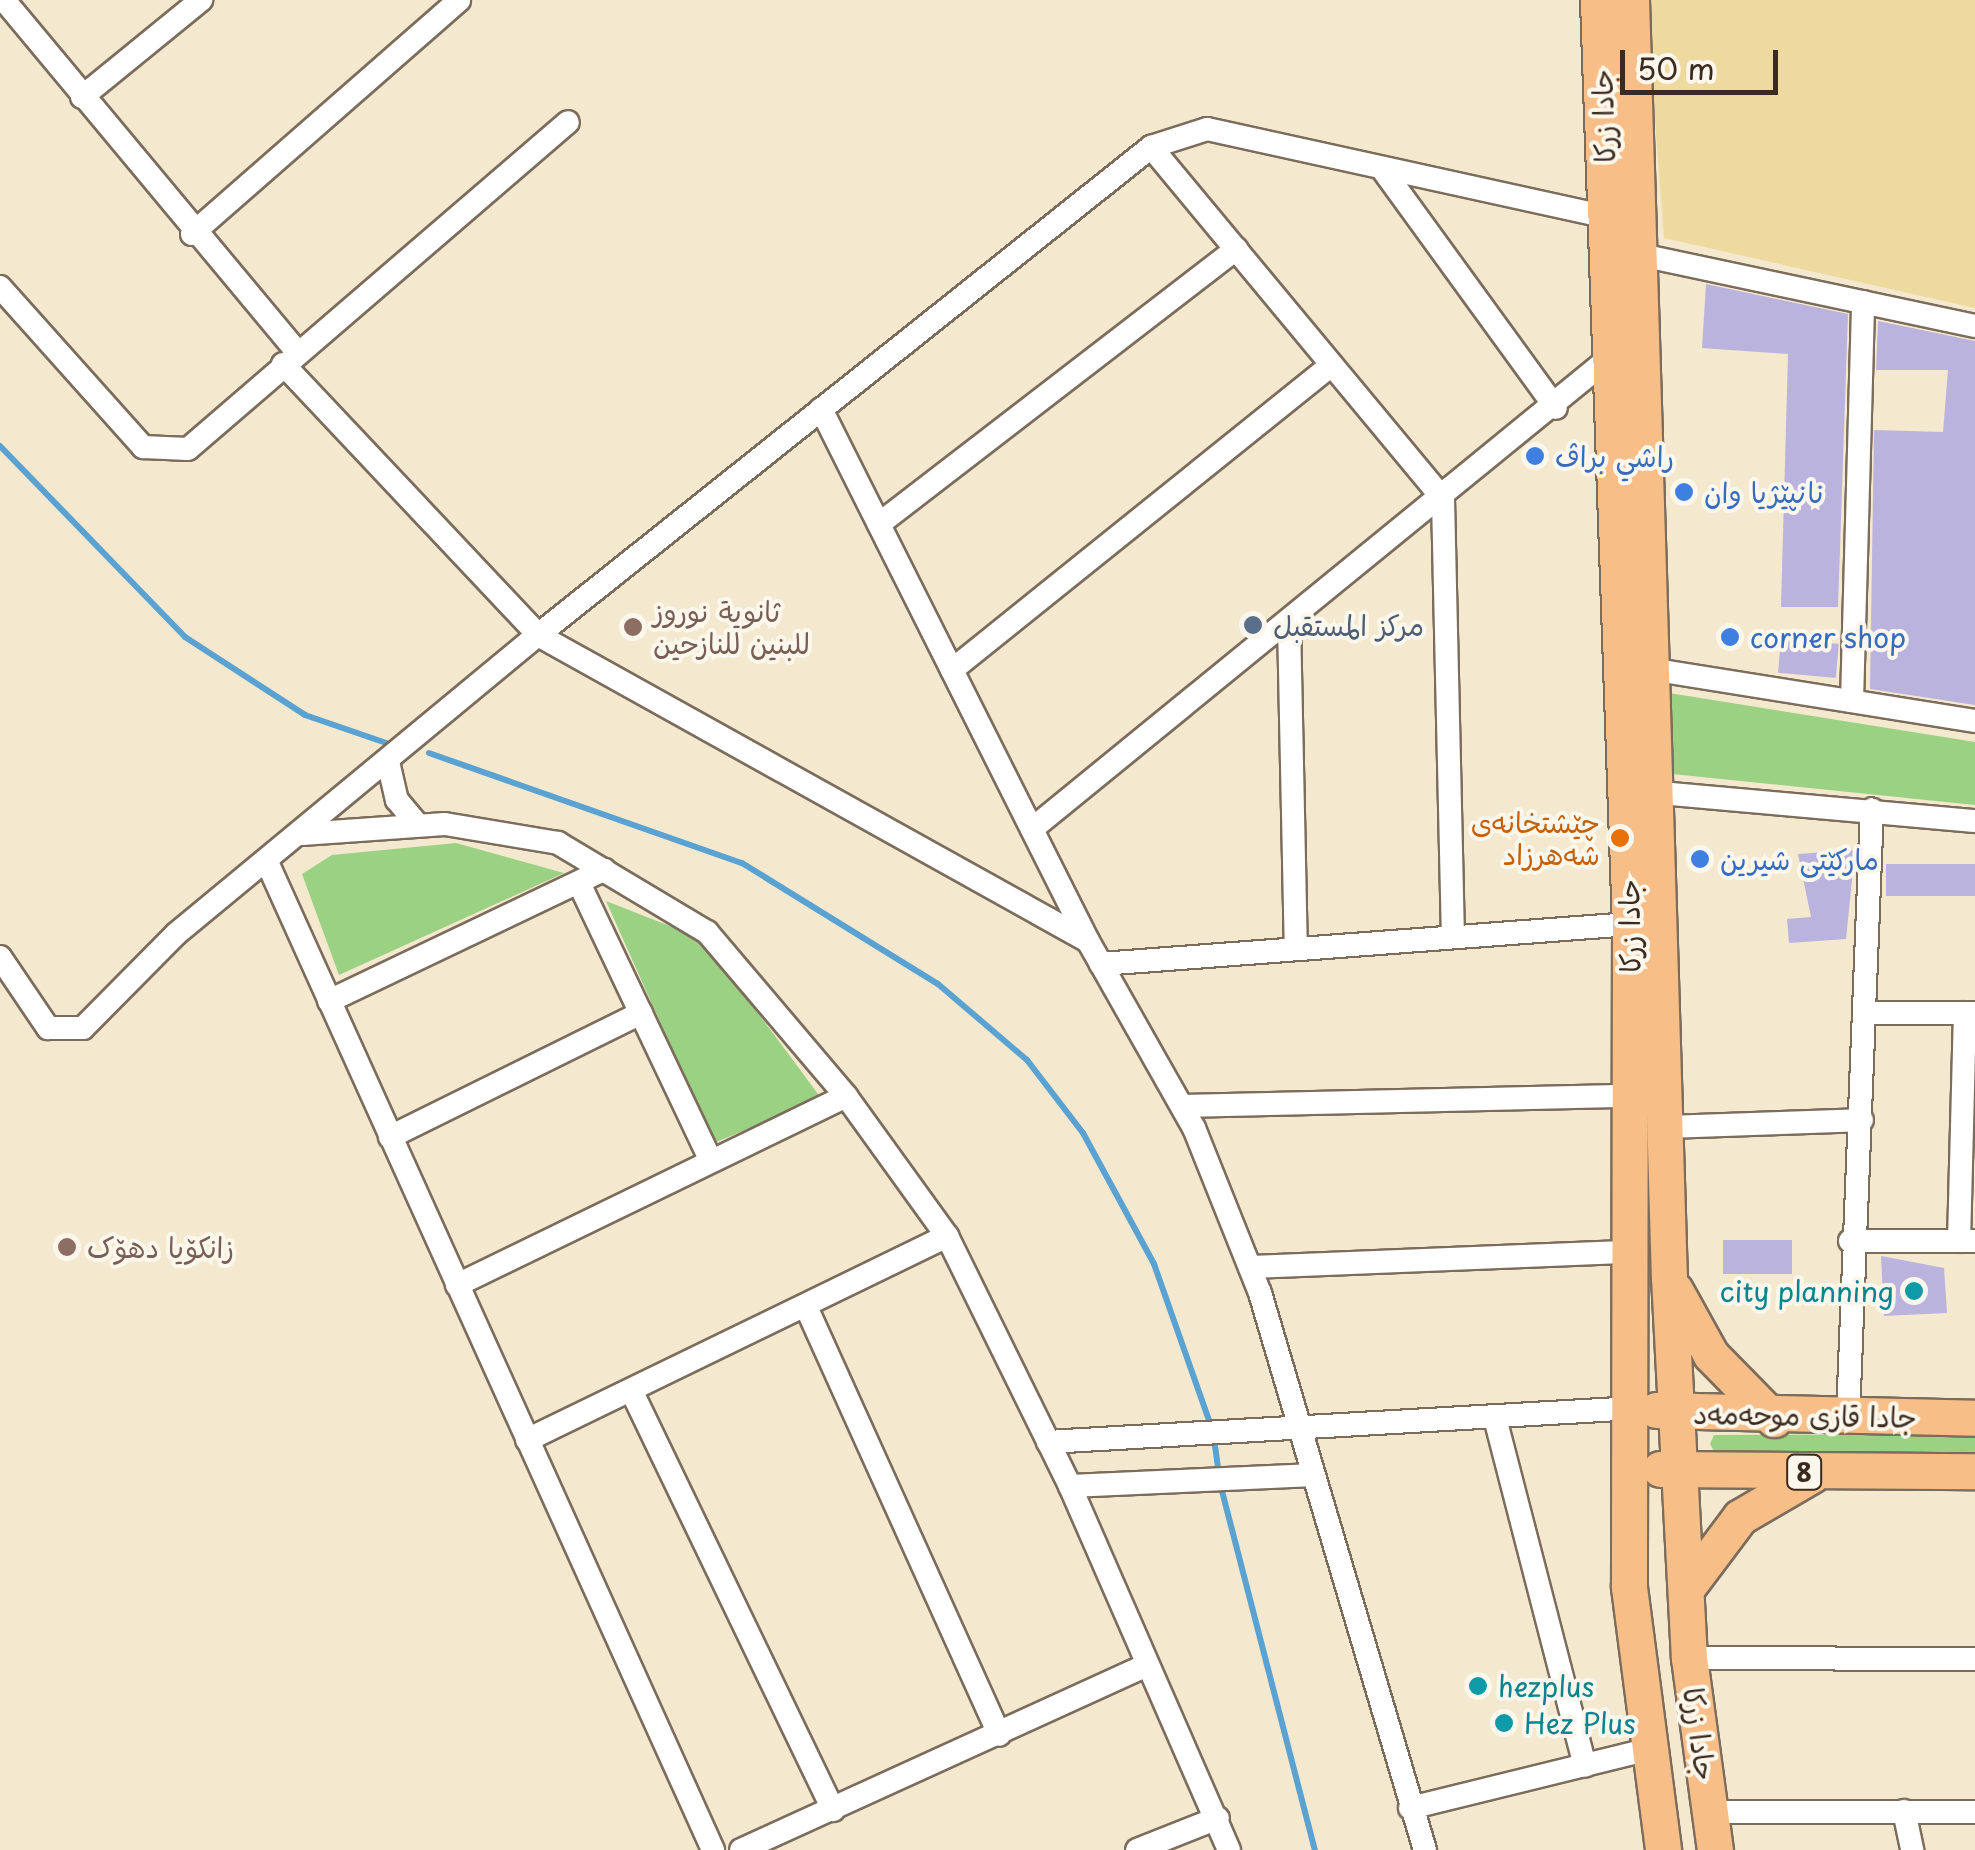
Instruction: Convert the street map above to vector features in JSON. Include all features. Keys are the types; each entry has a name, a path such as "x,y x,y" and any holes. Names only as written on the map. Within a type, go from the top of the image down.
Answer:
{"main road":[{"name":"جادا زرکا","path":"1598,0 1630,924 1635,1408 1630,1606 1663,1850"},
{"name":"جادا زرکا","path":"1631,0 1660,793 1669,1277 1689,1658 1714,1850"},
{"path":"1669,1277 1711,1356 1774,1419"},
{"name":"جادا قازی موحەمەد","path":"1635,1408 1774,1419 1975,1418"},
{"path":"1718,1469 1698,1436 1725,1416"},
{"name":"جادا قازی موحەمەد","path":"1634,1471 1680,1468 1975,1471"},
{"path":"1686,1589 1740,1517 1818,1472"}],"street":[{"path":"4,0 290,357 538,635 1088,941"},
{"path":"82,97 201,0"},
{"path":"192,234 459,0"},
{"path":"0,288 142,447 164,454 188,449 290,357 568,122"},
{"path":"0,957 48,1028 77,1032 267,862 388,766 538,635 1152,147 1206,129 1607,218"},
{"path":"1152,147 1442,499 1452,938"},
{"path":"1382,170 1556,408"},
{"path":"879,524 1236,249"},
{"path":"1641,255 1975,326"},
{"path":"1852,701 1863,302"},
{"path":"1032,829 1556,408 1613,356"},
{"path":"952,670 1332,365"},
{"path":"821,409 1088,941 1182,1106 1250,1267 1425,1850"},
{"path":"1290,622 1296,945"},
{"path":"1656,670 1975,722"},
{"path":"388,766 416,823"},
{"path":"1660,793 1975,820"},
{"path":"1848,1416 1850,1241 1868,1013 1872,809"},
{"path":"302,834 416,823 558,843 707,932 846,1096 947,1236 1070,1486 1144,1666 1218,1818 1229,1850"},
{"path":"267,862 713,1850"},
{"path":"329,1001 604,870"},
{"path":"578,883 710,1157"},
{"path":"1101,964 1296,945 1630,924"},
{"path":"390,1137 641,1013"},
{"path":"1850,1241 1967,1241 1970,1013 1868,1013"},
{"path":"458,1285 710,1157 846,1096"},
{"path":"1182,1106 1630,1096"},
{"path":"1664,1127 1862,1120"},
{"path":"527,1440 808,1311 947,1236"},
{"path":"1250,1267 1631,1252"},
{"path":"808,1311 999,1735"},
{"path":"632,1392 833,1810"},
{"path":"1048,1442 1635,1408"},
{"path":"1495,1418 1585,1766"},
{"path":"1070,1486 1310,1475"},
{"path":"1689,1658 1975,1659"},
{"path":"742,1850 1144,1666"},
{"path":"1410,1808 1647,1750"},
{"path":"1904,1811 1912,1850"},
{"path":"1710,1812 1975,1812"},
{"path":"1137,1850 1218,1818"}],"green space":[{"path":"1669,693 1975,742 1975,805 1672,774"},
{"path":"456,843 564,873 339,975 302,874 332,855"},
{"path":"606,901 703,939 821,1098 714,1143"},
{"path":"1975,1434 1975,1459 1715,1453 1710,1444 1714,1435"}],"sand":[{"path":"1646,0 1975,0 1975,308 1664,238"}],"building":[{"path":"1706,284 1848,314 1838,607 1781,607 1788,354 1702,348"},
{"path":"1878,321 1975,341 1975,705 1870,689 1874,430 1943,432 1948,370 1876,370"},
{"path":"1781,639 1839,644 1836,678 1778,673"},
{"path":"1855,850 1846,939 1789,943 1787,919 1811,917 1798,854"},
{"path":"1886,864 1975,864 1975,896 1886,896"},
{"path":"1723,1240 1792,1240 1792,1274 1723,1274"},
{"name":"city planning","path":"1881,1256 1944,1268 1947,1313 1884,1316"}],"waterway":[{"path":"0,446 185,637 305,715 389,744"},
{"path":"429,753 742,863 938,984 1027,1060 1083,1133 1154,1264 1210,1423"},
{"path":"1215,1446 1218,1467"},
{"path":"1222,1491 1315,1850"}],"place":[{"name":"راشي براڤ","path":"1535,456"},
{"name":"نانپێژیا وان","path":"1684,492"},
{"name":"مركز المستقبل","path":"1253,625"},
{"name":"ثانوية نوروز للبنين للنازحين","path":"633,627"},
{"name":"corner shop","path":"1730,637"},
{"name":"چێشتخانەی شەهرزاد","path":"1620,838"},
{"name":"مارکێتی شیرین","path":"1700,859"},
{"name":"زانکۆیا دهۆک","path":"67,1247"},
{"name":"city planning","path":"1914,1291"},
{"name":"hezplus","path":"1478,1686"},
{"name":"Hez Plus","path":"1504,1723"}]}
